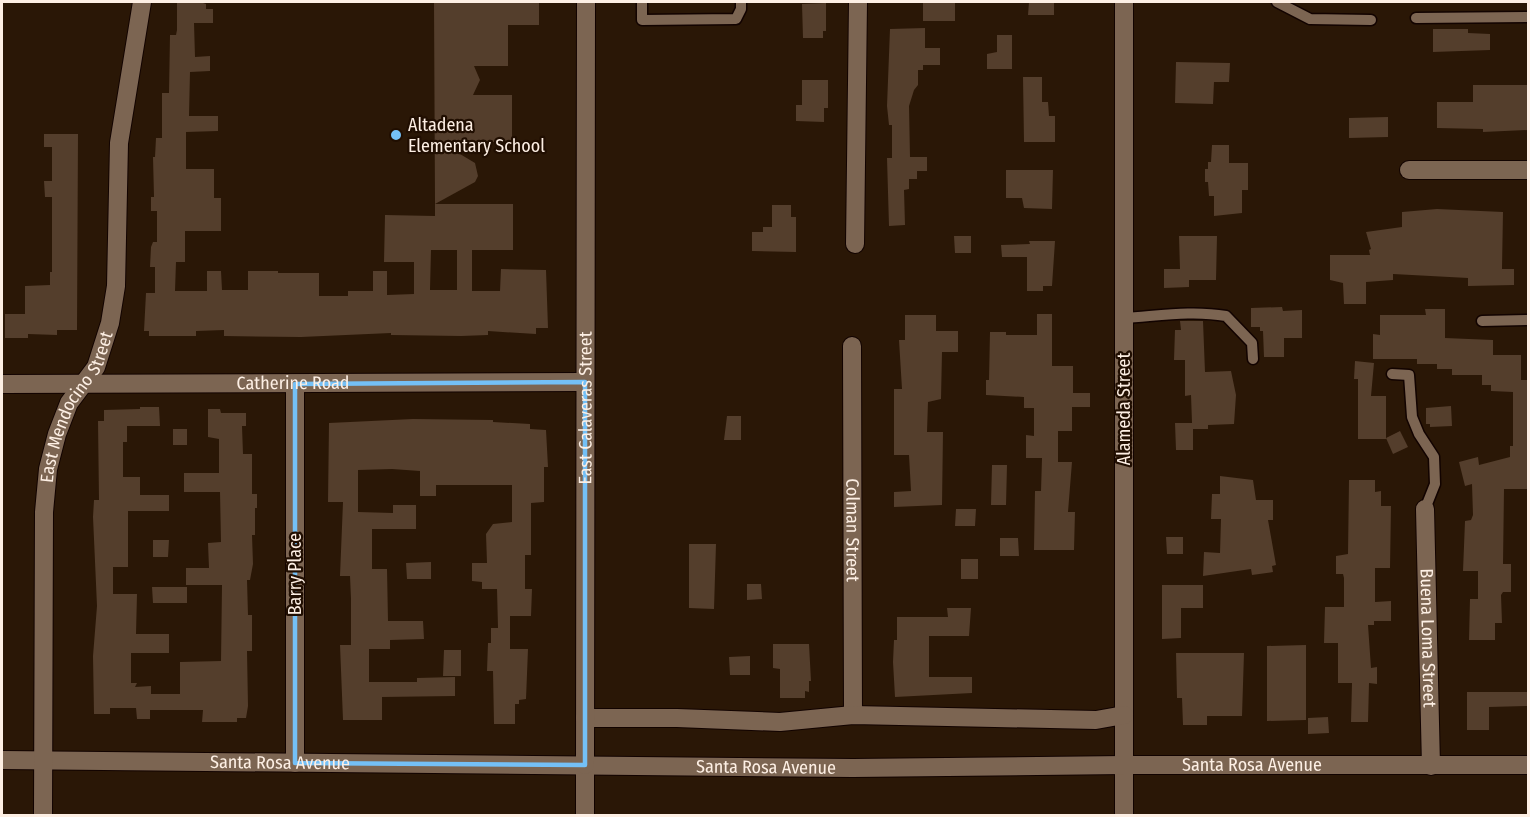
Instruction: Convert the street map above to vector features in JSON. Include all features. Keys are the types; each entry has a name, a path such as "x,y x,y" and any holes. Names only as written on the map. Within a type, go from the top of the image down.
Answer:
{"street":[{"name":"East Mendocino Street","path":"43,816 44,512 48,469 69,403 96,367 110,323 116,286 119,142 142,2"},
{"name":"East Calaveras Street","path":"585,816 586,2"},
{"path":"855,244 858,2"},
{"name":"Alameda Street","path":"1124,2 1124,816"},
{"path":"1409,170 1528,170"},
{"name":"Colman Street","path":"852,346 853,715"},
{"name":"Catherine Road","path":"2,384 585,382"},
{"name":"Barry Place","path":"295,384 295,763"},
{"name":"Buena Loma Street","path":"1425,509 1431,766"},
{"path":"585,718 677,718 780,722 853,715 1096,720 1124,715"},
{"name":"Santa Rosa Avenue","path":"2,760 43,758 295,763 853,768 1528,765"}],"lane":[{"path":"642,2 642,20 736,20 741,9 741,2"},
{"path":"1277,2 1310,19 1371,20"},
{"path":"1416,18 1528,17"},
{"path":"1124,318 1165,316 1186,312 1226,316 1252,343 1253,359"},
{"path":"1482,321 1528,320"},
{"path":"1392,374 1409,375 1412,417 1419,434 1434,457 1435,484 1425,509"}],"highlighted area":[{"path":"585,382 585,765 295,763 295,384"}],"building":[{"path":"177,2 200,2 206,4 206,9 213,9 213,23 194,23 195,57 210,56 210,71 190,72 189,116 218,116 218,131 186,132 186,169 214,169 214,198 221,198 221,231 185,231 185,262 176,262 175,291 207,291 207,271 221,271 222,290 248,290 248,271 278,271 278,273 319,273 319,296 348,296 348,291 373,291 373,271 387,271 387,295 414,294 414,262 384,262 385,215 435,216 435,204 513,204 513,250 472,250 472,291 500,291 501,269 546,270 548,328 536,328 536,334 488,331 488,335 461,336 391,335 391,333 301,337 224,336 224,330 196,331 196,336 149,336 149,331 144,331 146,293 155,293 155,267 150,267 151,247 153,242 157,242 157,211 151,211 151,197 154,197 153,157 155,157 156,138 162,138 162,93 169,93 170,35 176,35","holes":["431,250 457,250 457,290 430,290"]},
{"path":"434,2 539,2 539,25 508,25 508,66 474,66 480,80 473,95 512,95 512,142 440,142 475,163 478,176 475,182 435,204"},
{"path":"923,2 955,3 955,21 923,21"},
{"path":"1029,2 1054,2 1054,15 1028,15"},
{"path":"826,3 826,31 823,31 823,38 803,38 802,4"},
{"path":"925,28 925,48 940,48 940,65 923,65 923,70 918,70 918,85 909,106 910,157 927,157 927,171 917,171 917,179 909,179 909,189 904,190 905,225 889,226 887,158 892,158 892,125 889,125 887,106 890,29"},
{"path":"1433,29 1468,29 1468,33 1490,34 1490,50 1433,52"},
{"path":"997,35 1012,35 1012,69 987,69 987,54 997,52"},
{"path":"1176,62 1230,63 1229,82 1214,82 1213,104 1175,103"},
{"path":"1023,77 1042,77 1042,102 1048,102 1049,116 1055,116 1055,142 1024,142"},
{"path":"802,80 828,80 828,108 824,108 824,122 796,121 796,105 802,105"},
{"path":"1473,85 1528,85 1528,130 1483,132 1483,129 1437,128 1437,102 1473,102"},
{"path":"1388,117 1388,137 1349,138 1349,118"},
{"path":"44,134 78,134 77,330 57,330 57,335 28,334 28,338 5,338 5,314 25,314 25,286 50,285 52,197 45,197 44,181 52,181 52,147 44,147"},
{"path":"1212,145 1229,145 1229,163 1248,163 1248,190 1242,190 1242,213 1214,216 1214,196 1209,196 1208,182 1205,182 1205,169 1208,169 1208,162 1211,162"},
{"path":"1006,170 1053,170 1052,209 1024,208 1022,198 1006,198"},
{"path":"772,205 791,205 791,217 796,217 796,252 752,251 752,232 763,232 763,227 772,227"},
{"path":"1437,209 1503,212 1502,269 1514,269 1514,285 1468,286 1468,278 1393,274 1393,280 1366,282 1366,304 1344,304 1343,283 1330,280 1330,255 1370,255 1369,250 1371,249 1366,232 1402,227 1402,212"},
{"path":"954,236 971,236 971,253 955,253"},
{"path":"1179,236 1217,236 1216,280 1189,280 1189,287 1164,288 1164,269 1180,269"},
{"path":"1029,241 1055,241 1052,286 1043,286 1043,291 1027,291 1027,257 1002,257 1001,245 1030,244"},
{"path":"1282,307 1283,311 1302,310 1302,338 1284,338 1284,357 1264,357 1263,331 1260,331 1260,327 1251,327 1251,308"},
{"path":"1425,309 1445,309 1445,338 1493,340 1493,355 1521,355 1521,380 1528,380 1527,489 1504,489 1503,564 1511,564 1511,592 1503,592 1501,595 1502,623 1495,623 1495,640 1469,640 1470,599 1478,599 1478,571 1463,571 1465,521 1471,520 1473,515 1472,484 1465,486 1459,462 1478,457 1479,465 1510,457 1510,446 1513,446 1513,392 1491,391 1491,385 1482,385 1482,375 1452,375 1452,369 1437,369 1437,364 1417,364 1417,359 1373,359 1373,334 1380,335 1380,315 1426,315"},
{"path":"1037,314 1052,314 1052,366 1073,366 1073,393 1090,393 1090,407 1072,407 1072,431 1058,431 1058,462 1072,462 1068,512 1075,512 1074,550 1034,550 1035,491 1041,491 1042,458 1026,458 1026,435 1034,436 1034,408 1024,408 1024,397 986,395 986,380 989,380 990,332 1006,332 1006,335 1037,335"},
{"path":"905,315 936,315 936,331 958,331 958,352 942,352 941,399 928,402 927,432 943,432 942,505 894,507 894,492 911,491 909,455 894,455 894,389 902,389 899,340 905,340"},
{"path":"1180,321 1203,321 1205,372 1231,371 1236,395 1234,424 1208,425 1208,429 1193,429 1193,450 1176,450 1175,423 1192,423 1191,395 1185,396 1185,360 1174,360 1175,330 1181,330"},
{"path":"1355,361 1374,363 1371,396 1386,396 1386,439 1358,439 1358,379 1354,379"},
{"path":"1451,406 1452,426 1430,427 1430,424 1426,424 1426,408"},
{"path":"140,407 159,407 160,426 127,426 127,442 123,442 123,477 140,477 140,495 169,495 169,511 128,511 128,567 113,567 113,594 137,594 136,634 169,634 169,653 131,653 131,683 137,683 135,687 151,686 151,694 180,694 180,662 221,661 222,585 186,585 186,568 209,568 208,543 221,542 220,492 184,492 184,473 219,473 219,439 208,437 208,409 220,409 221,413 246,413 246,426 242,426 243,454 252,454 252,494 257,494 257,508 255,508 255,535 252,535 253,564 250,580 247,580 248,615 252,615 252,651 247,651 248,706 246,718 237,718 237,722 202,722 203,710 150,710 150,719 137,719 136,708 110,708 110,714 94,714 93,656 97,606 93,517 94,500 99,500 98,421 104,421 104,410 140,409"},
{"path":"727,416 741,416 741,440 724,440"},
{"path":"413,419 493,420 493,422 530,424 530,429 546,430 548,467 544,467 544,502 531,503 531,555 525,555 525,589 532,589 531,616 510,616 510,649 528,649 526,699 519,700 519,704 515,704 515,724 494,724 493,671 487,671 491,628 498,628 497,589 482,589 482,582 472,581 472,563 487,563 486,534 493,524 512,522 512,485 436,485 436,496 420,496 420,471 392,469 358,470 358,512 393,513 393,505 416,505 416,529 372,529 372,569 387,569 388,621 423,621 424,639 390,640 390,649 369,649 369,682 417,682 417,678 455,677 455,696 382,697 382,720 343,720 340,645 351,645 350,576 340,576 343,502 328,502 329,423"},
{"path":"173,429 187,429 187,445 173,445"},
{"path":"1400,431 1408,447 1393,454 1386,438"},
{"path":"992,465 1007,465 1006,505 991,505"},
{"path":"1220,476 1253,480 1256,500 1273,500 1273,520 1268,520 1276,565 1272,566 1273,572 1252,575 1251,569 1203,576 1204,552 1220,553 1221,519 1211,519 1212,494 1220,494"},
{"path":"1349,480 1375,480 1375,492 1381,491 1381,506 1391,506 1390,568 1375,568 1375,602 1391,601 1391,621 1374,621 1374,625 1368,625 1371,668 1377,667 1377,684 1369,683 1368,722 1351,722 1352,683 1338,683 1338,643 1324,643 1325,607 1344,607 1344,578 1343,574 1336,574 1336,556 1348,554"},
{"path":"956,509 976,509 975,526 955,526"},
{"path":"1166,537 1183,537 1183,554 1167,554"},
{"path":"1000,538 1018,538 1019,556 1000,556"},
{"path":"153,540 169,540 168,557 153,557"},
{"path":"689,544 716,544 714,609 689,608"},
{"path":"961,559 978,559 978,579 961,579"},
{"path":"431,562 431,579 407,579 406,563"},
{"path":"747,584 761,584 762,599 747,600"},
{"path":"1162,585 1203,585 1203,608 1181,608 1181,638 1162,639"},
{"path":"152,587 187,587 187,603 153,603"},
{"path":"947,608 971,608 969,636 929,636 929,677 972,677 972,693 895,697 893,662 894,640 897,640 897,617 948,617"},
{"path":"773,644 809,644 811,681 809,681 809,692 805,691 805,698 780,698 780,669 773,668"},
{"path":"1306,645 1306,720 1267,721 1267,646"},
{"path":"444,650 461,650 461,676 443,676"},
{"path":"1176,653 1244,653 1242,716 1207,716 1207,725 1183,725 1182,698 1177,698"},
{"path":"750,656 750,675 730,675 729,657"},
{"path":"1467,692 1528,692 1528,706 1489,707 1489,730 1467,730"},
{"path":"1328,717 1329,733 1308,734 1308,718"}],"place":[{"name":"Altadena Elementary School","path":"396,135"}]}
